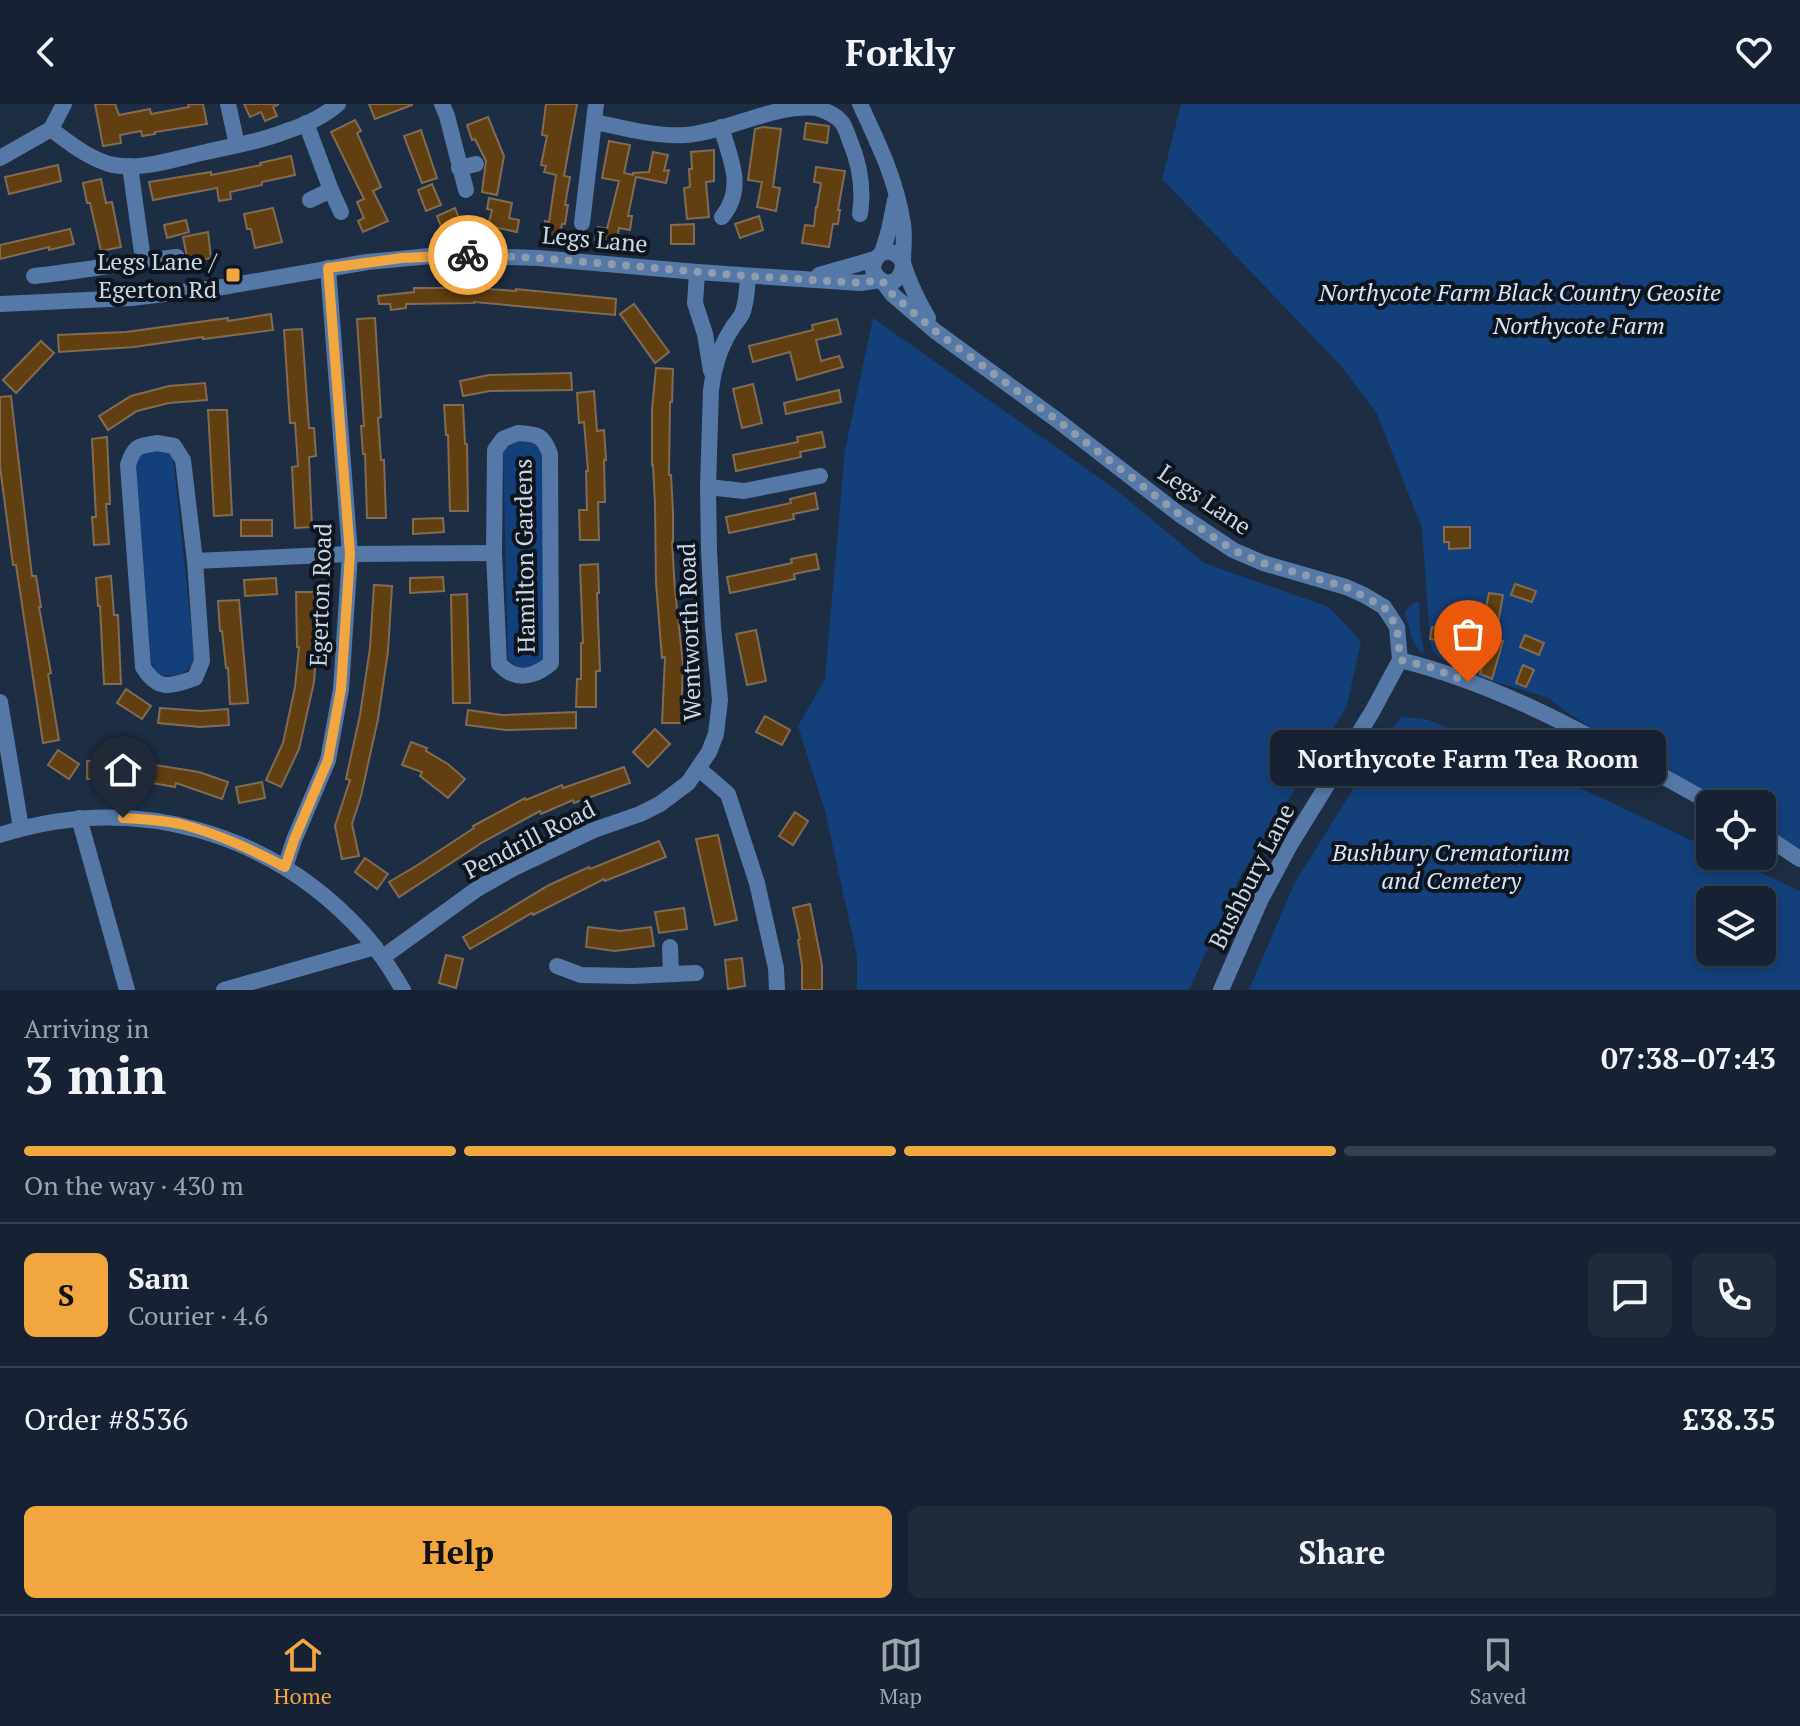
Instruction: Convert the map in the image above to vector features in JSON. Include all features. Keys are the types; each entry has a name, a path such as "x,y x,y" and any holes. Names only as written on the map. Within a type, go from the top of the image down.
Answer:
{"street":[{"path":"0,158 51,129 64,104"},
{"path":"228,104 237,145"},
{"path":"51,129 89,156 111,164 130,166 264,139 306,123 338,104"},
{"path":"442,104 468,166 466,190"},
{"path":"582,223 592,205 596,104"},
{"path":"595,122 662,135 688,135 721,127 771,108 797,104 829,112 843,124 855,154 863,197 860,214"},
{"path":"860,104 885,156 892,176 903,226 903,271 893,282 881,281 873,270 889,230 896,196"},
{"path":"306,123 341,212"},
{"path":"721,127 735,173 735,194 739,204 722,217"},
{"path":"130,166 143,260"},
{"path":"310,200 331,190"},
{"path":"878,256 894,253 903,264"},
{"name":"Legs Lane","path":"0,304 131,298 217,288 402,258 480,255 748,276 861,283 881,281 935,331 1179,514 1233,550 1263,563 1346,587 1384,607 1397,627 1400,660"},
{"name":"Legs Lane","path":"806,279 878,256"},
{"path":"34,276 177,257"},
{"name":"Legs Lane","path":"903,264 912,291 935,331"},
{"name":"Egerton Road","path":"285,867 328,760 341,689 350,554 328,268"},
{"name":"Wentworth Road","path":"697,272 695,303 705,334 712,377 708,487 713,627 720,700 716,734 699,769"},
{"name":"Wentworth Road","path":"712,377 729,332 741,315 748,276"},
{"name":"Hamilton Gardens","path":"518,433 533,433 545,440 550,454 551,663 542,672 512,674 499,664 494,553 495,450 503,439 518,433"},
{"path":"157,443 174,446 183,460 195,561 202,661 195,678 162,685 150,679 143,667 128,465 132,453 140,445 157,443"},
{"path":"708,487 744,491 820,476"},
{"name":"Hamilton Gardens","path":"195,561 350,554 494,553"},
{"path":"1400,660 1430,667 1571,725 1696,795"},
{"name":"Bushbury Lane","path":"1221,990 1260,901 1290,845 1372,712 1400,660"},
{"path":"0,702 21,828"},
{"path":"699,769 728,794 757,883 776,968 777,990"},
{"name":"Pendrill Road","path":"224,990 379,952 477,889 560,845 660,804 688,783 699,769"},
{"path":"79,818 127,990"},
{"path":"0,835 65,819 123,818 181,825 236,843 285,867 330,899 379,952 403,990"},
{"path":"1776,843 1800,859"},
{"path":"670,947 671,974"},
{"path":"557,966 579,982 696,973"}],"green space":[{"name":"Northycote Farm","path":"1181,104 1800,104 1800,851 1776,838 1776,790 1696,790 1696,793 1549,698 1479,677 1433,652 1422,528 1377,414 1343,368 1162,179"},
{"path":"873,318 1115,489 1204,563 1329,607 1361,641 1347,706 1240,877 1189,990 857,990 857,956 825,811 798,726 825,679 845,450"},
{"path":"519,441 536,442 543,450 545,657 539,666 526,668 508,659 503,450"},
{"path":"154,448 167,451 173,458 195,662 186,671 173,675 156,674 151,661 134,463 142,452"},
{"path":"1419,602 1422,653 1413,639 1405,613 1410,606"},
{"name":"Bushbury Crematorium and Cemetery","path":"1402,717 1425,719 1465,734 1696,842 1696,870 1755,870 1800,891 1800,990 1249,990 1294,884 1388,733"}],"building":[{"path":"95,104 115,104 119,115 150,109 151,114 189,107 188,104 203,104 207,124 142,136 141,131 120,135 121,143 103,146"},
{"path":"244,104 279,104 273,107 277,116 265,121 261,112 250,117"},
{"path":"369,104 412,104 412,105 375,119"},
{"path":"546,104 577,104 564,176 570,177 565,205 568,205 559,240 542,238 545,221 549,222 556,175 544,172 546,166 541,165 547,136 542,135"},
{"path":"488,117 504,156 497,195 482,192 486,161 475,139 472,140 467,125"},
{"path":"355,120 361,131 357,133 381,187 373,191 388,221 363,232 358,221 364,218 357,202 364,199 331,132"},
{"path":"806,123 829,126 827,143 804,139"},
{"path":"755,129 781,129 773,187 780,188 776,211 757,207 762,182 748,180"},
{"path":"421,130 437,178 422,183 404,136"},
{"path":"609,141 630,145 624,173 649,172 653,152 668,155 664,171 669,170 666,183 636,177 628,216 632,216 630,230 619,228 616,245 595,240 598,227 607,229 619,181 602,178"},
{"path":"714,150 714,181 706,182 709,217 687,219 684,188 690,187 691,152"},
{"path":"291,156 295,175 230,192 231,199 219,201 217,188 153,200 149,182 211,172 211,175"},
{"path":"58,165 61,181 9,194 5,177"},
{"path":"816,167 845,171 838,224 833,224 829,247 802,243 805,225 814,226 821,183 814,182"},
{"path":"101,179 106,203 112,202 121,247 101,251 83,183"},
{"path":"432,184 441,205 426,211 418,190"},
{"path":"489,198 512,203 509,218 519,220 517,232 488,226 492,210 487,209"},
{"path":"273,208 282,242 255,248 244,214"},
{"path":"455,208 460,221 442,229 437,216"},
{"path":"759,216 763,230 740,238 735,224"},
{"path":"186,220 189,232 167,238 164,225"},
{"path":"694,224 694,244 671,244 671,225"},
{"path":"70,229 74,244 0,259 0,245"},
{"path":"208,232 211,258 188,262 183,237"},
{"path":"414,288 516,289 616,299 615,315 474,302 406,304 406,308 391,310 390,304 379,304 378,296 414,292"},
{"path":"634,304 669,352 655,363 620,314"},
{"path":"271,314 273,330 134,347 59,352 58,335 126,332"},
{"path":"375,318 381,417 378,418 381,460 384,460 386,518 367,518 361,426 364,426 357,319"},
{"path":"837,319 841,334 816,340 821,361 839,356 843,367 797,380 790,352 753,362 749,346 813,330 812,325"},
{"path":"302,329 309,428 314,428 316,456 309,457 312,527 295,528 292,467 298,466 295,423 290,423 284,330"},
{"path":"41,341 54,353 16,393 3,380"},
{"path":"656,368 673,369 669,475 675,590 683,664 681,723 662,723 665,657 662,658 656,583 652,465"},
{"path":"571,373 572,390 490,391 463,396 460,381 489,375"},
{"path":"205,383 207,400 169,403 137,411 108,430 99,416 131,396 169,386"},
{"path":"753,384 762,423 742,428 733,389"},
{"path":"839,390 841,402 786,414 784,403"},
{"path":"594,391 597,431 604,430 605,502 598,502 599,540 580,540 579,510 587,510 588,471 584,422 579,423 577,393"},
{"path":"11,396 32,576 36,576 59,740 43,743 0,467 0,397"},
{"path":"444,405 463,405 468,511 450,511"},
{"path":"208,410 227,410 232,515 214,516"},
{"path":"822,432 825,447 800,452 801,457 736,471 733,455 798,442 797,437"},
{"path":"107,437 109,544 94,545 92,517 96,517 92,439"},
{"path":"815,493 818,509 793,514 794,519 729,533 726,517 791,503 790,499"},
{"path":"443,518 444,532 413,534 413,519"},
{"path":"241,520 272,520 272,536 241,536"},
{"path":"1444,527 1470,527 1470,548 1449,549 1449,542 1444,542"},
{"path":"816,554 819,569 794,574 795,579 730,593 727,577 792,563 791,559"},
{"path":"598,564 600,671 596,671 596,707 576,707 583,643 580,565"},
{"path":"111,576 114,615 118,615 121,684 104,684 96,578"},
{"path":"443,577 444,591 410,593 410,578"},
{"path":"276,578 277,594 245,596 244,580"},
{"path":"1515,584 1536,591 1532,602 1511,595"},
{"path":"374,585 392,586 388,651 378,719 352,824 359,856 342,859 335,826 350,780 346,779 370,648"},
{"path":"296,592 314,592 314,682 299,749 281,787 266,780 283,743 295,687 299,647"},
{"path":"1489,593 1503,595 1495,639 1503,641 1492,679 1480,674 1488,647 1430,639 1432,627 1455,630 1458,608 1485,612"},
{"path":"467,594 470,703 453,703 451,595"},
{"path":"239,600 248,703 230,704 218,601"},
{"path":"756,630 766,681 747,685 736,634"},
{"path":"1525,635 1544,643 1539,655 1520,647"},
{"path":"1523,665 1534,670 1526,687 1516,683"},
{"path":"126,689 151,706 142,719 117,703"},
{"path":"160,708 228,709 229,725 200,727 158,723"},
{"path":"468,710 502,715 576,712 576,728 506,730 466,725"},
{"path":"765,716 790,730 782,745 756,732"},
{"path":"655,729 670,744 648,767 633,752"},
{"path":"411,742 427,748 426,751 465,779 448,798 420,776 422,772 402,765"},
{"path":"58,750 79,764 69,779 48,765"},
{"path":"87,761 130,761 199,772 228,782 222,799 176,783 175,787 118,777 118,780 87,779"},
{"path":"624,767 630,783 574,803 573,800 541,814 540,811 483,842 399,897 389,882 473,826 525,798"},
{"path":"262,782 265,798 239,803 236,787"},
{"path":"795,812 808,821 793,845 779,836"},
{"path":"718,835 737,920 715,925 696,839"},
{"path":"659,841 666,857 604,879 532,913 470,949 463,937 549,885"},
{"path":"365,858 388,874 377,889 355,872"},
{"path":"810,904 822,965 822,990 802,990 800,939 793,908"},
{"path":"684,908 687,929 659,933 655,912"},
{"path":"588,927 620,931 651,927 654,946 615,951 586,947"},
{"path":"446,955 463,959 456,988 439,983"},
{"path":"742,958 745,986 728,989 725,960"}],"way so far":[{"path":"468,255 861,283 880,280 935,331 1179,514 1233,550 1263,563 1364,595 1384,607 1397,627 1400,660 1430,667 1468,682"}],"place":[{"name":"Legs Lane / Egerton Rd","path":"233,275"},
{"name":"Northycote Farm Tea Room","path":"1468,682"}],"route":[{"path":"123,818 159,821 209,832 285,867 328,760 341,689 350,554 328,268 402,258 468,255"}],"park label":[{"name":"Northycote Farm Black Country Geosite","path":"1520,292"}]}
